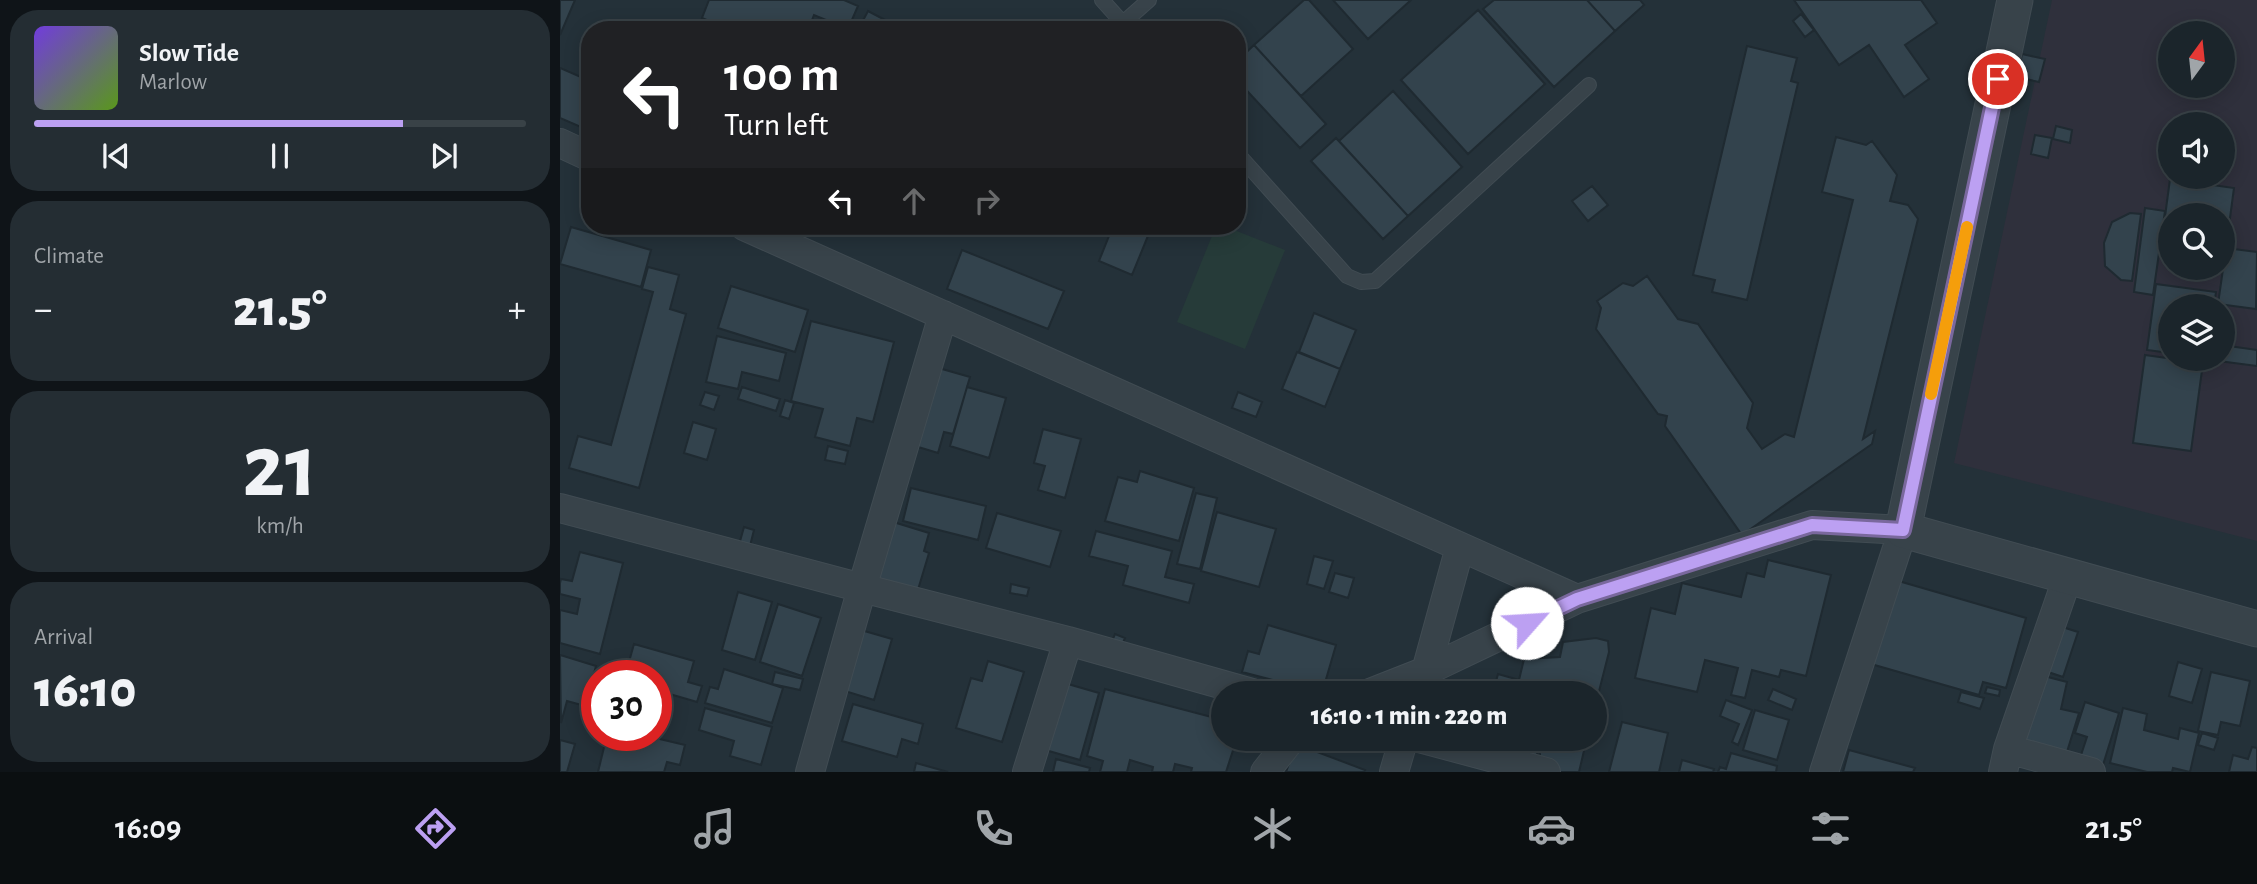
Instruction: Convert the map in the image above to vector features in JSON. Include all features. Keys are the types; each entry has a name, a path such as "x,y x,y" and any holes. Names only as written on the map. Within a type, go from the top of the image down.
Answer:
{"street":[{"path":"1824,772 1903,530 2015,0"},
{"path":"560,143 581,153"},
{"path":"764,235 1577,599"},
{"path":"810,772 943,315"},
{"path":"560,508 1068,641 1211,681"},
{"path":"1424,681 1577,599 1812,525 1903,530 2257,629"},
{"path":"1422,681 1460,547"},
{"path":"2068,576 2006,761 2091,772"},
{"path":"1027,772 1068,641"},
{"path":"1265,772 1282,751"},
{"path":"1394,772 1400,751"},
{"path":"1468,751 1546,772"}],"lane":[{"path":"1102,0 1121,21"},
{"path":"1130,21 1149,0"},
{"path":"1246,163 1347,276 1361,282 1375,281 1590,85"}],"shaded area":[{"path":"2052,0 2257,0 2257,541 1954,463"}],"green space":[{"path":"1212,235 1246,235 1285,250 1245,349 1177,322"}],"building":[{"path":"560,0 575,0 560,35"},
{"path":"709,0 844,0 858,6 851,21 829,21 814,15 812,21 709,21 702,18"},
{"path":"1304,0 1309,0 1353,49 1301,96 1254,45"},
{"path":"1333,0 1411,0 1368,39"},
{"path":"1494,0 1587,0 1615,31 1554,87 1483,9"},
{"path":"1587,0 1640,0 1644,5 1615,31"},
{"path":"1794,0 1921,0 1937,23 1905,45 1929,79 1904,97 1869,45 1839,65"},
{"path":"1478,10 1545,84 1468,154 1401,80"},
{"path":"868,11 887,21 863,21"},
{"path":"1801,14 1814,30 1805,37 1793,21"},
{"path":"1254,45 1326,124 1300,148 1246,90 1246,53"},
{"path":"1747,46 1797,58 1791,81 1798,83 1747,300 1712,292 1715,280 1693,275"},
{"path":"2022,54 2045,59 2039,82 2017,77"},
{"path":"560,68 581,77 581,127 560,118"},
{"path":"1393,91 1462,167 1408,216 1339,141"},
{"path":"2056,126 2072,130 2070,143 2053,139"},
{"path":"2035,135 2052,138 2048,158 2031,154"},
{"path":"1836,137 1866,145 1872,141 1897,175 1890,201 1908,205 1918,219 1863,439 1875,431 1872,444 1742,535 1665,426 1667,416 1658,414 1596,329 1601,308 1597,301 1623,283 1633,286 1647,276 1678,319 1698,324 1753,403 1747,428 1762,449 1785,434 1794,437 1853,200 1822,192"},
{"path":"1336,138 1408,216 1383,239 1311,161"},
{"path":"1592,186 1608,205 1588,221 1572,201"},
{"path":"2169,189 2234,189 2232,203 2167,203"},
{"path":"2145,208 2158,210 2158,260 2153,295 2134,292"},
{"path":"2130,213 2141,214 2132,281 2121,280 2105,266 2104,243 2112,222"},
{"path":"571,227 581,230 581,235 599,235 651,250 641,287 560,264"},
{"path":"1109,235 1148,235 1132,275 1099,261"},
{"path":"2235,249 2257,252 2256,309 2235,306 2235,294 2219,294 2221,280 2235,280"},
{"path":"962,250 1064,291 1048,329 947,289"},
{"path":"648,267 679,275 670,309 686,314 639,488 569,468 578,436 611,445 653,292 642,289"},
{"path":"2156,284 2216,292 2158,294 2158,351 2147,350"},
{"path":"731,286 808,310 795,352 718,328"},
{"path":"1314,313 1356,330 1340,369 1299,352"},
{"path":"811,321 894,342 873,422 857,418 850,446 815,437 823,409 791,401"},
{"path":"717,336 786,353 779,381 742,372 738,389 706,382"},
{"path":"2235,347 2257,350 2257,366 2235,363"},
{"path":"1297,352 1340,369 1325,407 1282,389"},
{"path":"2145,355 2158,357 2158,371 2202,371 2191,451 2133,443"},
{"path":"928,365 970,377 953,434 944,432 938,453 905,443"},
{"path":"742,387 780,399 776,411 738,399"},
{"path":"967,387 1006,398 989,458 950,446"},
{"path":"705,392 719,396 714,410 700,405"},
{"path":"1238,392 1262,402 1256,417 1232,408"},
{"path":"785,400 794,403 789,419 780,416"},
{"path":"693,422 716,429 707,460 684,453"},
{"path":"1043,429 1081,439 1065,498 1038,490 1045,466 1034,463"},
{"path":"828,446 848,451 845,464 825,460"},
{"path":"1140,471 1194,488 1179,541 1105,521 1118,477 1137,482"},
{"path":"911,488 986,506 978,540 903,521"},
{"path":"1196,493 1217,498 1200,569 1177,564"},
{"path":"1217,512 1276,529 1259,587 1201,571"},
{"path":"997,513 1061,531 1050,567 986,548"},
{"path":"890,521 929,533 924,551 929,553 914,603 870,590"},
{"path":"744,527 754,530 748,554 737,552"},
{"path":"1096,531 1172,551 1165,577 1194,584 1189,603 1123,585 1128,566 1089,556"},
{"path":"580,552 623,563 600,654 560,643 560,610 577,614 580,599 560,594 560,583 561,579 572,581"},
{"path":"1314,556 1333,561 1324,589 1307,584"},
{"path":"1768,560 1831,575 1806,676 1781,670 1779,677 1752,670 1745,698 1731,695 1738,668 1705,660 1697,692 1635,678 1651,608 1675,614 1682,583 1741,597 1747,573 1764,577"},
{"path":"1335,573 1354,578 1348,598 1329,592"},
{"path":"1895,580 2026,618 2006,688 1983,682 1979,695 1871,664"},
{"path":"1011,584 1029,588 1027,596 1010,593"},
{"path":"738,592 772,602 755,660 722,650"},
{"path":"778,604 821,618 802,676 760,662"},
{"path":"1268,625 1336,645 1326,681 1276,681 1242,672 1248,651 1259,654"},
{"path":"2056,625 2078,632 2063,677 2042,670"},
{"path":"861,630 892,639 874,700 835,688"},
{"path":"1115,634 1125,638 1119,652 1109,648"},
{"path":"1596,638 1608,641 1609,652 1602,681 1496,681 1498,674 1519,680 1524,659 1560,657 1563,642"},
{"path":"634,644 694,661 688,682 702,686 697,702 672,695 672,660 630,660"},
{"path":"560,655 581,661 581,705 567,701 561,723"},
{"path":"988,661 1024,672 1002,742 956,728 971,678 982,681"},
{"path":"2178,662 2202,669 2192,703 2169,696"},
{"path":"724,669 783,688 772,723 705,703 710,687 718,689"},
{"path":"775,672 803,679 800,690 772,684"},
{"path":"2211,672 2250,681 2240,726 2221,722 2218,735 2198,731"},
{"path":"2040,675 2067,682 2061,709 2079,713 2066,755 2024,745"},
{"path":"1054,680 1099,693 1080,760 1035,747"},
{"path":"1987,687 2000,690 1999,696 1985,693"},
{"path":"1105,689 1211,717 1211,751 1233,751 1226,772 1191,772 1192,768 1175,764 1173,772 1152,772 1153,767 1130,760 1127,772 1100,772 1103,761 1087,756"},
{"path":"1773,689 1796,699 1792,710 1768,700"},
{"path":"1961,692 1984,698 1980,709 1958,702"},
{"path":"1726,700 1752,710 1738,745 1732,742 1739,724 1720,716"},
{"path":"2085,702 2119,713 2103,765 2080,758 2087,737 2075,733"},
{"path":"853,704 923,724 918,744 902,739 897,757 842,741"},
{"path":"705,708 772,727 761,765 730,756 734,741 699,730"},
{"path":"2123,708 2147,714 2144,730 2178,739 2180,728 2199,733 2190,772 2173,768 2172,772 2147,772 2110,763"},
{"path":"1755,710 1789,720 1777,760 1743,750"},
{"path":"1622,722 1668,733 1659,772 1609,772"},
{"path":"2202,733 2218,738 2214,750 2198,745"},
{"path":"560,740 575,744 567,772 560,772"},
{"path":"672,742 685,745 680,765 667,762 664,772 598,772 603,751 672,751"},
{"path":"2252,747 2257,748 2257,772 2229,772 2233,755 2248,759"},
{"path":"1849,750 1915,768 1913,772 1843,772"},
{"path":"1294,751 1315,751 1365,770 1364,772 1286,772"},
{"path":"1477,751 1538,751 1533,771"},
{"path":"1540,751 1584,751 1579,772 1542,772"},
{"path":"1731,753 1777,766 1776,772 1718,772 1720,767 1726,769"},
{"path":"1056,759 1090,768 1089,772 1053,772"},
{"path":"1682,760 1714,769 1713,772 1679,772"},
{"path":"916,763 948,772 914,772"}],"slow traffic":[{"path":"1931,394 1967,227"}],"route":[{"path":"1527,623 1577,599 1812,525 1903,530 1998,79"}]}
